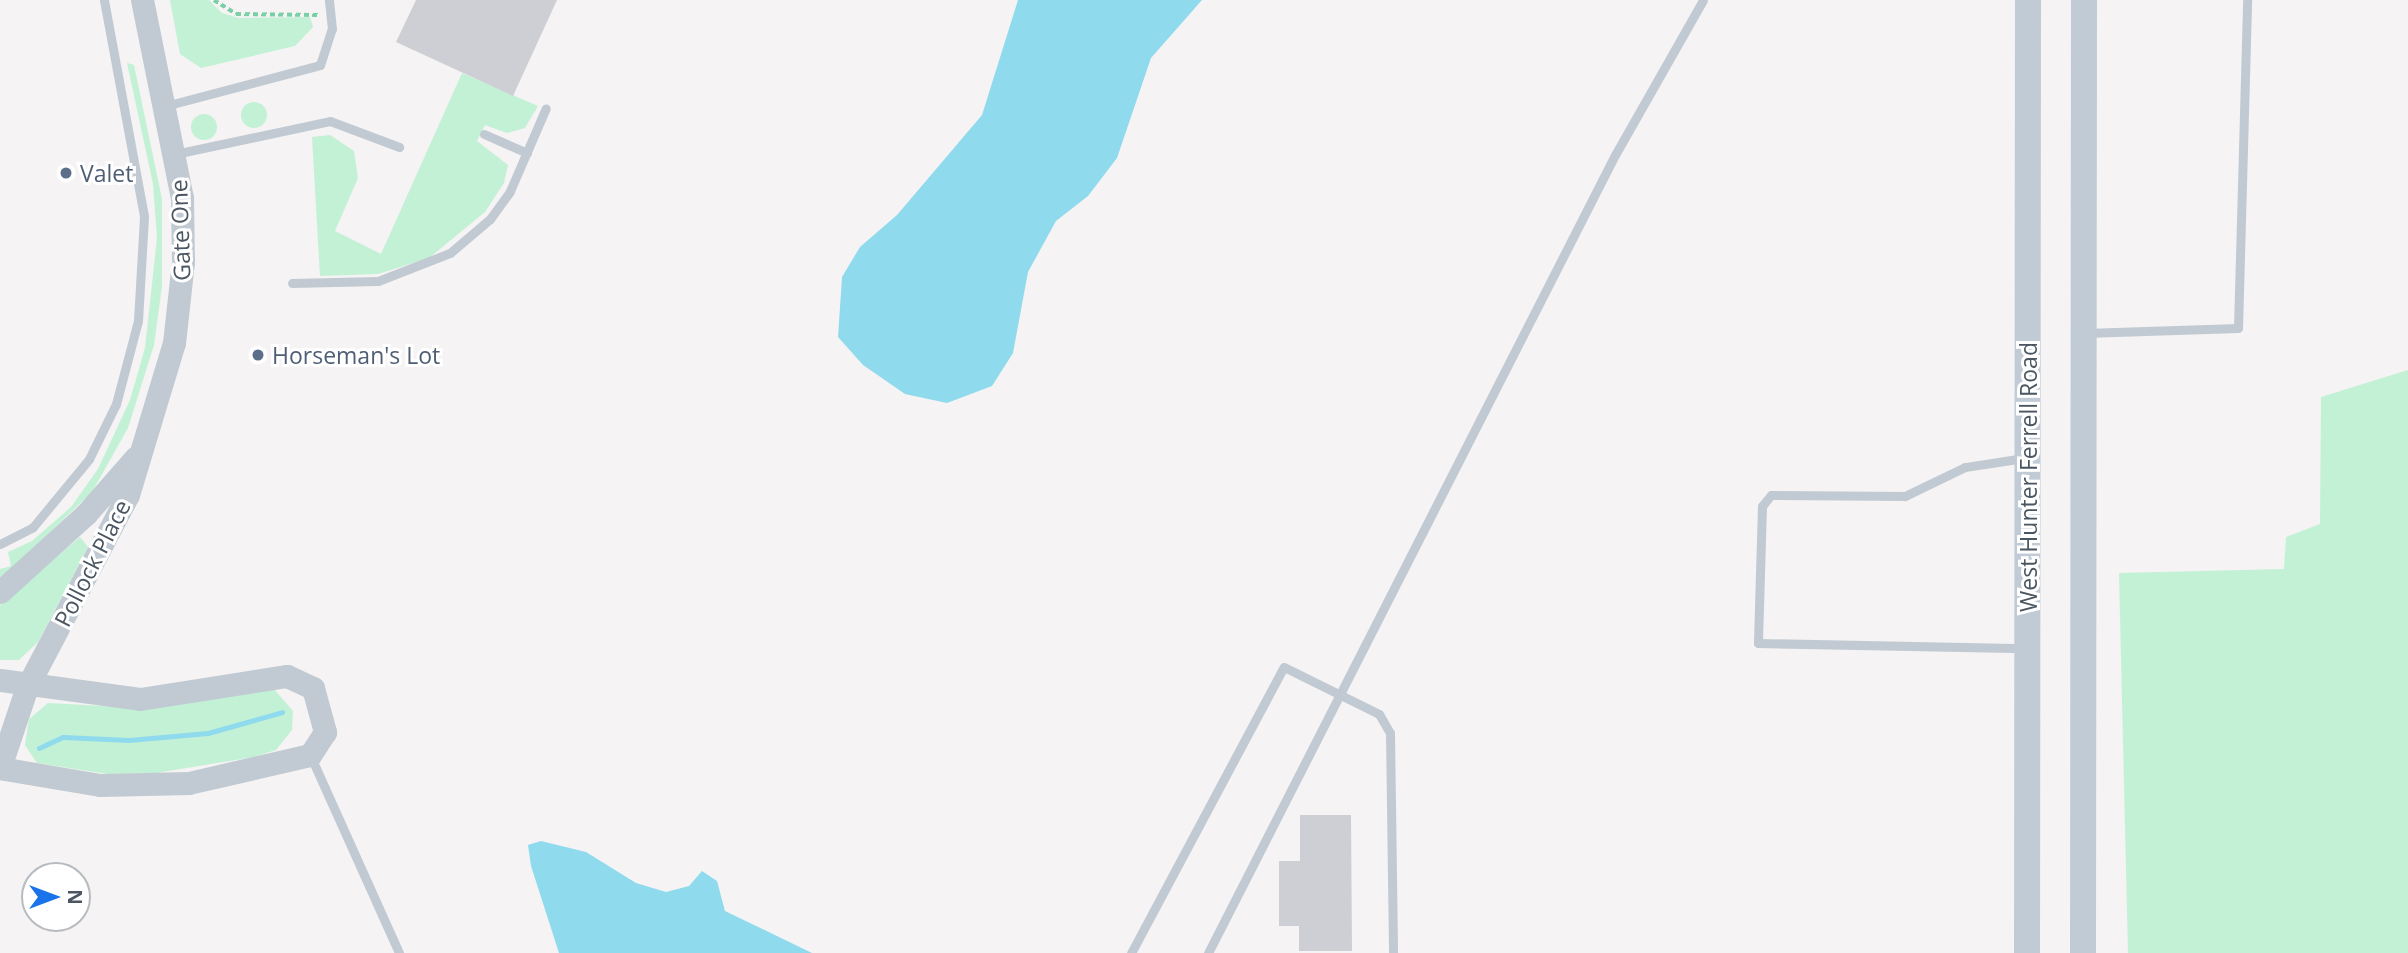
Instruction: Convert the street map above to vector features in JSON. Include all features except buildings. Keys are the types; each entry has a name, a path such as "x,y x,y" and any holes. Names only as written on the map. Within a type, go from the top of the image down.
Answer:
{"main road":[{"name":"West Hunter Ferrell Road","path":"2027,953 2028,0"},
{"path":"2083,953 2084,0"}],"street":[{"name":"Gate One","path":"136,457 162,392 180,312 183,230 175,154 142,0"},
{"name":"Pollock Place","path":"0,592 86,514 136,457"},
{"name":"Pollock Place","path":"0,767 27,687 128,495 136,457"},
{"path":"0,680 27,687 140,699 287,676 313,688 321,709 325,732 310,755 233,776 144,786 72,782 0,767"}],"lane":[{"path":"0,544 33,527 89,459 116,404 138,321 144,216 104,0"},
{"path":"165,106 320,65 332,29 329,0"},
{"path":"1208,953 1615,155 1703,0"},
{"path":"2085,333 2238,328 2247,0"},
{"path":"292,283 378,281 430,264 490,219 527,153 546,107"},
{"path":"175,154 330,121 399,147"},
{"path":"484,134 527,153"},
{"path":"2027,649 1758,643 1762,506 1771,495 1905,496 1965,467 2029,458"},
{"path":"1132,953 1284,667 1340,692 1380,714 1390,733 1393,953"},
{"path":"310,755 400,953"}],"path":[{"path":"214,0 236,14 318,15"}],"green space":[{"path":"170,0 209,0 222,13 239,18 310,17 313,27 295,46 201,68 180,54"},
{"path":"127,63 134,65 162,199 162,286 154,345 128,428 92,492 0,580 0,569 11,566 8,552 32,541 71,507 98,469 130,400 145,348 157,238 153,184"},
{"path":"462,73 538,106 525,128 507,133 485,125 477,141 508,165 504,183 485,212 429,258 378,274 320,276 312,137 330,135 354,151 358,178 335,231 381,254"},
{"path":"254,102 263,106 267,115 263,124 254,128 245,124 241,115 245,106"},
{"path":"204,114 213,118 217,127 213,136 204,140 195,136 191,127 195,118"},
{"path":"2408,370 2408,953 2128,953 2119,573 2284,569 2286,537 2320,524 2321,397"},
{"path":"80,537 88,547 38,642 19,660 0,660 0,605"},
{"path":"274,689 293,711 292,730 276,750 254,757 156,773 108,774 37,763 25,745 29,719 48,703 121,707"}],"water":[{"path":"1018,0 1202,0 1151,58 1117,158 1088,196 1056,221 1028,272 1013,353 992,386 947,403 905,394 863,365 838,337 842,277 860,247 897,215 982,115"},
{"path":"541,841 586,852 636,883 666,892 689,886 702,871 717,881 725,911 812,953 559,953 531,866 528,845"}],"waterway":[{"path":"39,748 63,737 129,740 208,733 282,712"}],"place":[{"name":"Valet","path":"66,173"},
{"name":"Horseman's Lot","path":"258,355"}]}
